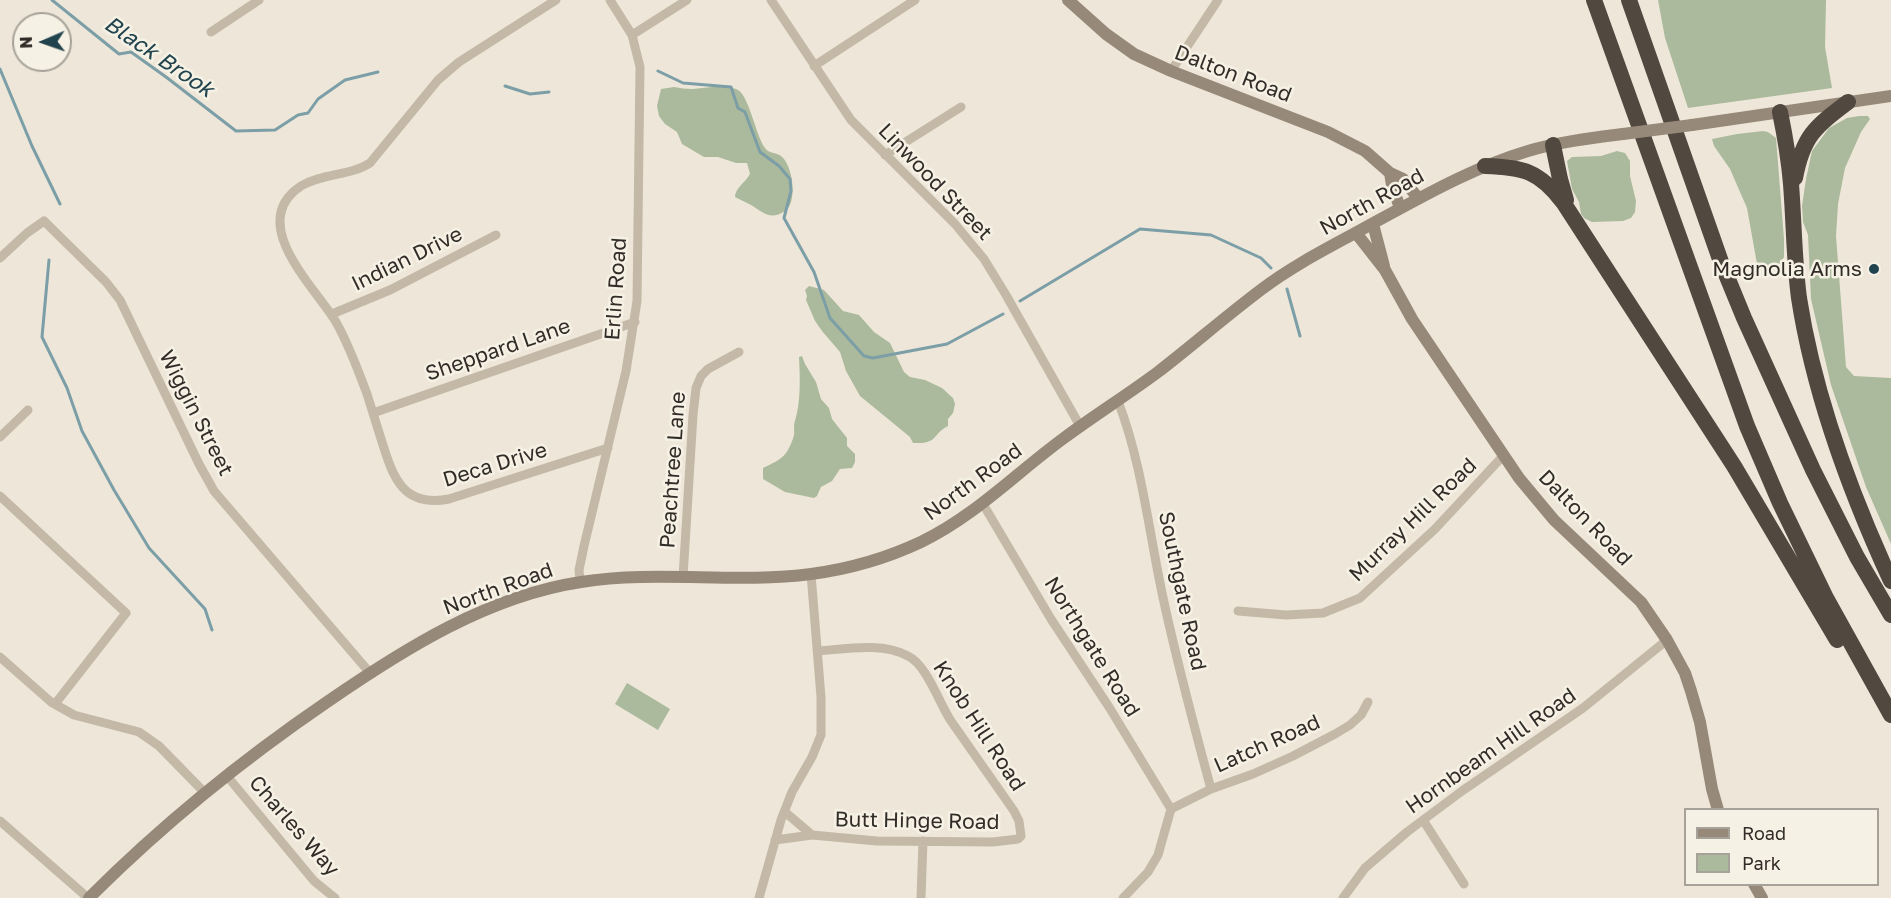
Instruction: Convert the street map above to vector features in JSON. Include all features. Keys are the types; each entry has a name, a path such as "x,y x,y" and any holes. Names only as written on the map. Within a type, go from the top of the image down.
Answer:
{"highway":[{"path":"1594,0 1747,426 1780,503 1826,597 1891,715"},
{"path":"1629,0 1721,262 1744,318 1812,470 1891,615"},
{"path":"1793,218 1795,178 1805,143 1818,126 1848,102"},
{"path":"1780,112 1788,154 1796,277 1803,322 1819,383 1848,474 1891,581"},
{"path":"1553,145 1562,188 1573,218"},
{"path":"1485,166 1511,167 1532,174 1552,188 1728,456 1858,676 1891,724"}],"main road":[{"name":"Dalton Road","path":"1068,0 1106,34 1134,54 1171,71 1328,132 1365,151 1390,173 1403,179 1418,198"},
{"name":"North Road","path":"88,898 120,866 266,744 370,673 422,641 481,612 542,590 580,582 613,578 811,574 853,566 903,550 942,531 983,504 1080,426 1159,371 1298,264 1418,198 1485,166 1526,151 1553,145 1891,96"},
{"path":"1390,173 1401,208"},
{"name":"Dalton Road","path":"1373,224 1385,270"},
{"name":"Dalton Road","path":"1356,233 1385,270 1412,319 1503,456 1537,502 1641,602 1667,640 1684,672 1698,712 1717,808"}],"street":[{"path":"211,32 259,0"},
{"name":"Deca Drive","path":"556,0 459,62 438,80 370,163 360,169 301,186 284,206 281,226 285,247 332,315 348,345 394,477 411,494 426,500 449,499 608,448"},
{"name":"Erlin Road","path":"580,582 579,570 608,448 635,322 637,301 640,74 638,55 632,35 610,0"},
{"path":"632,35 687,0"},
{"name":"Linwood Street","path":"771,0 846,114 955,224 984,259 1080,426"},
{"path":"814,66 915,0"},
{"path":"1171,71 1218,0"},
{"path":"885,155 961,107"},
{"name":"Wiggin Street","path":"0,258 44,221 106,282 120,300 199,464 218,496 370,673"},
{"name":"Indian Drive","path":"332,315 390,290 496,235"},
{"name":"Sheppard Lane","path":"373,413 635,322"},
{"name":"Peachtree Lane","path":"683,577 696,388 701,376 708,369 740,352"},
{"name":"Southgate Road","path":"1118,400 1128,427 1146,504 1176,660 1210,789"},
{"path":"0,437 28,410"},
{"name":"Murray Hill Road","path":"1238,611 1286,615 1323,613 1360,598 1436,529 1503,456"},
{"path":"0,496 126,613 55,704"},
{"name":"Northgate Road","path":"983,504 1051,619 1109,707 1171,809"},
{"path":"759,898 775,840 792,792 817,747 821,735 818,651 811,574"},
{"name":"Hornbeam Hill Road","path":"1343,898 1365,868 1423,820 1583,708 1667,640"},
{"name":"Knob Hill Road","path":"818,651 880,648 897,651 913,658 928,679 950,720 1014,811 1019,821 1020,837"},
{"path":"0,657 55,704 74,715 139,732 159,746 205,793"},
{"name":"Latch Road","path":"1171,809 1210,789 1273,765 1335,734 1361,715 1368,702"},
{"name":"Charles Way","path":"227,776 314,881 335,898"},
{"path":"1124,898 1148,872 1158,855 1171,809"},
{"path":"785,812 812,835"},
{"path":"1423,820 1464,884"},
{"path":"0,821 88,898"},
{"name":"Butt Hinge Road","path":"775,840 812,835 877,841 999,842 1020,837"},
{"path":"921,898 923,841"}],"green space":[{"path":"1658,0 1826,0 1825,47 1832,88 1688,108 1665,38"},
{"path":"674,87 692,89 728,87 742,94 765,148 781,156 789,167 793,192 792,200 785,211 775,215 767,214 735,197 750,174 747,163 736,163 718,157 704,157 682,144 677,132 665,124 659,116 657,106 661,89"},
{"path":"1868,116 1870,119 1861,132 1845,168 1838,204 1836,236 1846,367 1854,376 1891,378 1891,544 1866,487 1831,385 1811,299 1808,235 1803,222 1802,206 1812,151 1829,128 1847,118"},
{"path":"1763,131 1776,138 1784,239 1784,257 1778,267 1763,267 1757,264 1747,208 1730,169 1714,146 1712,139"},
{"path":"1617,151 1625,153 1630,161 1630,176 1636,201 1635,212 1631,218 1623,221 1592,222 1581,214 1579,202 1572,189 1567,161 1572,157 1601,156"},
{"path":"809,286 824,290 843,311 859,315 874,332 890,343 904,372 910,377 925,380 942,388 953,398 955,404 953,413 948,419 948,426 927,442 913,443 910,437 860,396 846,371 840,352 815,321 806,300 805,290"},
{"path":"802,356 816,382 821,399 829,408 832,419 847,438 847,446 855,454 852,468 840,469 832,481 821,487 814,498 785,492 763,479 763,468 784,455 793,437 799,397 799,357"},
{"path":"627,683 670,709 658,730 615,704"}],"waterway":[{"name":"Black Brook","path":"52,0 119,54 131,52 236,131 275,130 298,115 308,113 318,99 345,80 378,72"},
{"path":"0,69 32,146 60,204"},
{"name":"Black Brook","path":"658,71 683,83 731,87 738,108 745,112 760,152 779,166 790,179 791,191 784,218 814,272 830,318 864,356 873,358 947,344 1003,314"},
{"name":"Black Brook","path":"505,86 530,94 549,92"},
{"name":"Black Brook","path":"1020,301 1140,229 1211,235 1261,258 1271,268"},
{"path":"49,260 42,337 67,388 82,431 149,548 205,609 212,630"},
{"name":"Black Brook","path":"1287,289 1300,336"}],"place":[{"name":"Magnolia Arms","path":"1874,269"}]}
